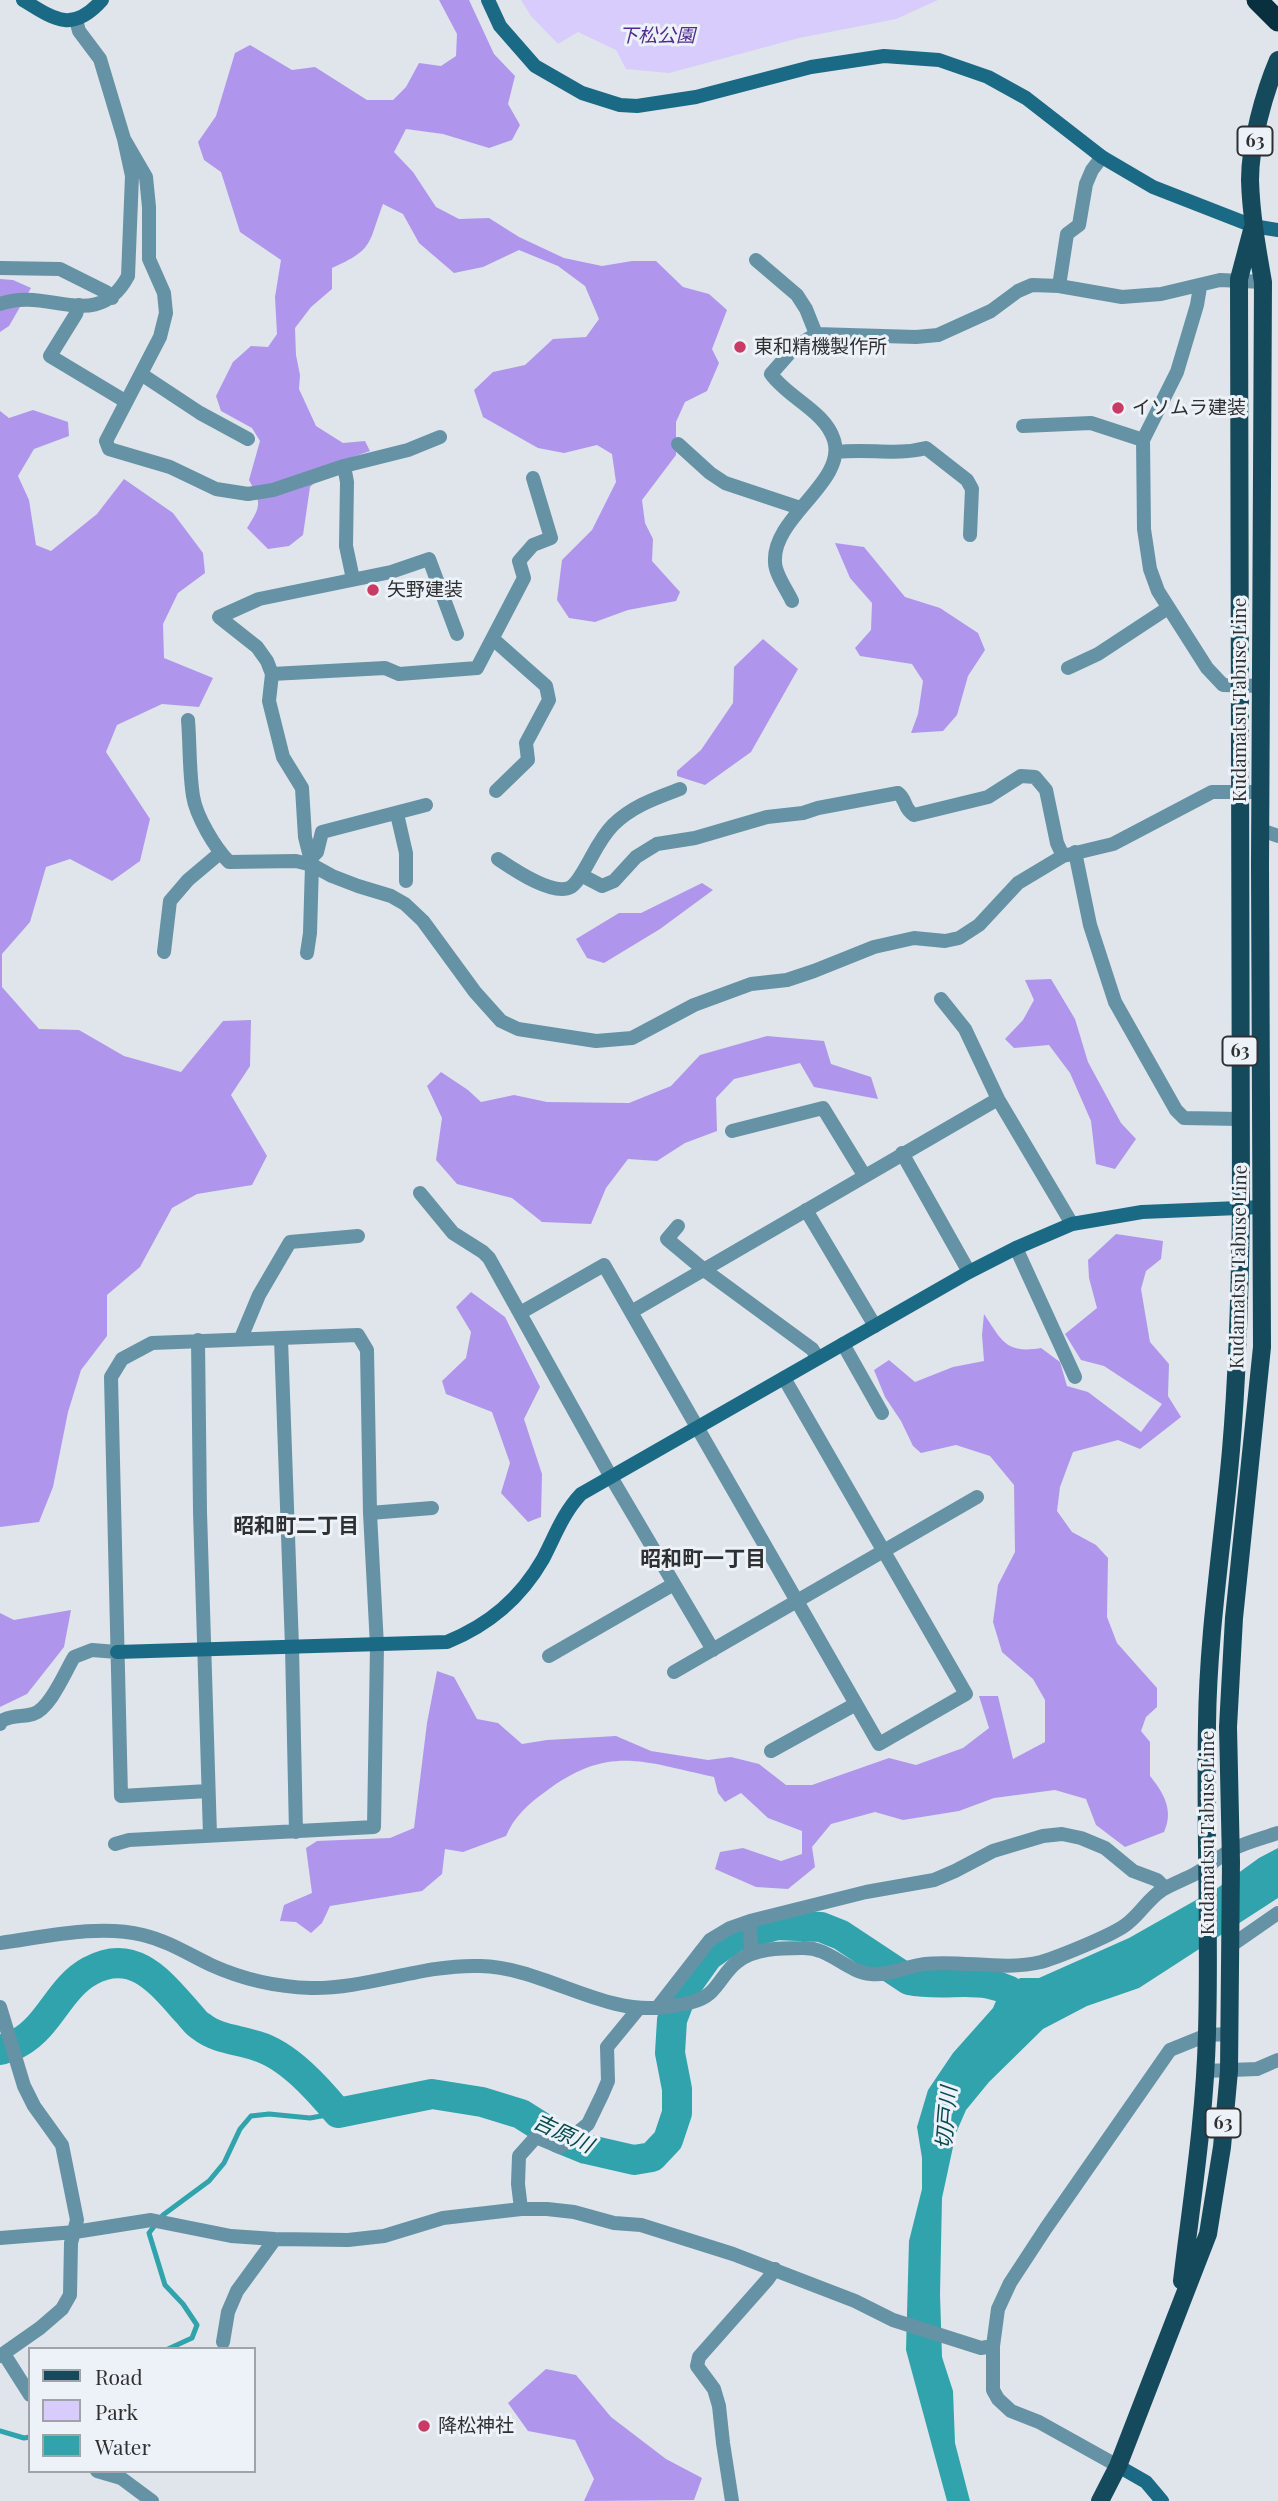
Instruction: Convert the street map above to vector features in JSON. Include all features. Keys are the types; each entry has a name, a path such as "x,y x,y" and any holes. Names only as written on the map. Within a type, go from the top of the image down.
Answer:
{"highway":[{"path":"1257,0 1278,21"}],"main road":[{"name":"Kudamatsu Tabuse Line","path":"1100,2501 1118,2466 1208,2234 1222,2147 1229,2071 1231,1856 1228,1727 1234,1618 1262,1347 1261,1259 1269,833 1262,792 1263,282 1253,226 1250,178 1259,118 1278,60"},
{"name":"Kudamatsu Tabuse Line","path":"1180,2301 1205,2071 1209,1951 1207,1724 1212,1619 1231,1451 1237,1356 1241,1207 1239,279 1253,226"}],"street":[{"path":"23,0 62,21 76,20 90,13 102,0"},
{"path":"488,0 500,26 536,66 582,93 620,105 637,106 696,97 811,67 884,56 939,60 988,77 1026,98 1102,157 1153,187 1253,226 1278,230"},
{"path":"0,304 11,300 30,299 99,305 113,298 128,276 132,176 100,59 79,31 76,20"},
{"path":"124,139 146,177 149,259 164,293 166,313 160,337 106,441 109,449 170,467 216,489 248,494 273,490 345,466 408,450 440,437"},
{"path":"1059,286 1068,234 1079,225 1086,184 1102,157"},
{"path":"757,260 797,295 816,334"},
{"path":"0,268 60,269 113,298"},
{"path":"792,601 774,564 776,549 800,508 835,463 836,452 833,437 823,421 780,387 771,374 794,348 816,334 916,337 938,335 990,311 1018,291 1032,285 1059,286 1122,297 1161,294 1200,287 1220,280 1263,282"},
{"path":"1200,287 1177,372 1143,440 1143,529 1150,569 1168,608 1207,668 1223,685 1261,686"},
{"path":"79,305 50,356 125,401"},
{"path":"141,374 200,413 248,439"},
{"path":"1023,426 1091,423 1143,440"},
{"path":"678,444 725,483 800,508"},
{"path":"836,452 850,450 906,453 926,447 967,480 972,488 971,535"},
{"path":"345,466 346,546 353,579"},
{"path":"272,674 385,668 399,674 477,668 524,578 519,561 533,545 551,538 533,478"},
{"path":"307,953 310,933 311,862 305,837 302,788 283,757 269,701 272,674 267,661 257,647 219,617 259,599 391,572 429,559 457,634"},
{"path":"1068,668 1098,654 1168,608"},
{"path":"493,639 546,686 549,700 526,743 528,760 496,791"},
{"path":"188,719 193,798 220,853 229,862 311,862 332,876 391,896 405,904 423,921 475,992 501,1021 518,1030 596,1041 632,1038 694,1005 751,984 787,980 874,947 914,938 945,942 959,938 979,925 1018,883 1069,854 1113,844 1212,792 1262,792"},
{"path":"581,874 602,886 614,881 636,857 657,845 695,838 767,817 803,813 898,793 903,797 907,811 914,815 988,797 1021,776 1035,778 1046,790 1057,844 1069,854 1115,1002 1176,1110 1184,1118 1240,1119"},
{"path":"498,859 556,891 571,887 615,822 641,804 680,789"},
{"path":"311,862 317,852 322,832 426,805"},
{"path":"397,814 407,853 406,881"},
{"path":"164,952 170,901 188,880 220,853"},
{"path":"941,999 965,1028 998,1099 1072,1224"},
{"path":"631,1312 998,1099"},
{"path":"732,1131 823,1108 864,1175"},
{"path":"902,1153 969,1272"},
{"path":"420,1193 453,1233 483,1251 489,1258 611,1477 713,1650"},
{"path":"0,1724 13,1715 32,1715 45,1707 74,1657 92,1650 117,1652 447,1642 473,1631 505,1609 522,1591 542,1560 568,1507 581,1494 969,1272 1072,1224 1142,1212 1263,1207"},
{"path":"806,1210 875,1326"},
{"path":"678,1226 667,1239 812,1349 818,1358"},
{"path":"242,1339 258,1295 290,1242 358,1236"},
{"path":"1016,1248 1075,1377"},
{"path":"520,1312 604,1265 879,1744 966,1694 784,1378"},
{"path":"115,1844 129,1840 374,1826 377,1646 370,1513 367,1350 358,1335 152,1343 122,1359 111,1377 121,1796 208,1791"},
{"path":"281,1339 296,1832"},
{"path":"198,1340 200,1512 210,1835"},
{"path":"843,1344 881,1413"},
{"path":"674,1672 977,1497"},
{"path":"370,1513 432,1508"},
{"path":"549,1656 674,1584"},
{"path":"771,1752 856,1704"},
{"path":"0,1943 111,1931 139,1934 168,1942 213,1966 243,1977 312,1988 348,1985 440,1966 483,1966 526,1973 609,2001 639,2008 660,2008 697,2001 709,1994 736,1962 763,1950 807,1947 824,1950 868,1974 882,1974 928,1964 1040,1962 1115,1932 1166,1888 1208,1872 1231,1856 1278,1833"},
{"path":"660,2008 710,1940 730,1928 866,1892 934,1880 993,1851 1043,1836 1062,1834 1105,1848 1133,1871 1157,1880 1166,1888"},
{"path":"1229,1943 1278,1913"},
{"path":"750,1921 751,1954"},
{"path":"0,2007 24,2086 34,2106 62,2145 77,2220 71,2243 70,2295 62,2309 40,2329 2,2355 28,2392"},
{"path":"521,2209 519,2156 536,2137 560,2147 588,2124 608,2081 607,2047 639,2008"},
{"path":"1162,2501 1146,2482 1040,2422 1012,2411 998,2399 993,2390 993,2346 998,2309 1010,2283 1046,2228 1170,2050 1207,2035 1228,2034"},
{"path":"1205,2071 1257,2069 1278,2060"},
{"path":"0,2238 159,2221 231,2236 348,2240 384,2236 443,2218 521,2209 561,2210 614,2223 641,2225 775,2269 899,2322 981,2348 993,2346"},
{"path":"223,2342 228,2312 237,2291 275,2239"},
{"path":"732,2501 719,2406 714,2389 697,2366 699,2357 775,2269"},
{"path":"104,2473 121,2478 152,2501"}],"green space":[{"name":"下松公園","path":"521,0 938,0 896,19 799,38 669,73 626,69 616,50 578,32 558,44 531,16"}],"shaded area":[{"path":"439,0 469,0 494,54 515,76 508,104 520,125 512,140 489,148 443,134 406,129 394,152 413,172 436,207 459,219 489,218 519,237 564,258 602,266 632,261 656,261 683,287 709,294 727,310 712,349 719,363 707,391 685,402 676,422 676,455 642,500 645,523 653,539 652,561 680,592 676,601 628,610 595,622 569,618 557,600 562,560 592,530 616,482 612,454 597,445 564,453 538,448 483,417 474,390 493,372 525,365 553,339 586,337 599,319 585,286 558,266 519,250 483,267 454,273 419,243 403,214 383,204 368,244 356,255 332,268 332,289 311,307 295,328 299,389 316,426 343,443 365,441 370,451 336,463 310,487 303,535 289,546 268,549 247,528 258,504 249,480 260,441 252,428 221,411 216,396 233,362 251,346 268,347 277,334 275,297 281,260 240,232 221,172 204,160 198,142 216,116 235,53 250,45 292,70 315,67 367,100 393,100 406,87 419,63 441,66 456,56 457,34"},
{"path":"0,279 13,280 31,288 9,326 0,332"},
{"path":"33,410 68,422 69,436 34,449 18,476 29,500 36,545 51,551 97,514 124,479 173,513 203,553 205,573 178,593 163,624 164,658 213,678 199,707 162,704 117,725 106,752 150,819 140,861 112,881 70,859 46,867 30,922 2,954 2,987 39,1029 79,1030 124,1056 181,1072 223,1021 251,1020 250,1066 231,1095 267,1156 252,1185 197,1194 172,1208 140,1267 107,1295 107,1336 81,1370 68,1412 53,1487 39,1522 0,1527 0,411 9,418"},
{"path":"835,543 864,547 905,597 940,608 978,633 985,650 968,676 957,715 943,731 911,733 918,714 923,681 912,664 860,656 855,648 871,630 872,603 850,578"},
{"path":"763,639 798,669 751,752 705,785 677,776 677,771 701,750 733,703 734,667"},
{"path":"702,883 713,890 660,929 604,963 587,958 576,939 619,913 641,913"},
{"path":"1051,979 1075,1019 1088,1062 1121,1123 1136,1139 1115,1169 1096,1164 1091,1121 1070,1073 1049,1045 1014,1048 1005,1039 1023,1020 1034,1000 1025,980"},
{"path":"767,1036 824,1041 831,1064 871,1077 878,1099 814,1087 800,1063 734,1079 716,1098 717,1131 685,1143 657,1161 628,1159 606,1188 591,1224 542,1222 512,1198 457,1184 436,1160 442,1118 427,1086 441,1072 481,1102 514,1095 547,1102 629,1103 671,1086 700,1055"},
{"path":"1116,1234 1163,1241 1161,1259 1146,1271 1141,1289 1150,1342 1169,1364 1168,1396 1181,1417 1140,1449 1118,1440 1073,1452 1060,1487 1057,1511 1072,1532 1096,1545 1108,1558 1107,1617 1117,1643 1157,1688 1157,1707 1146,1717 1141,1731 1150,1742 1150,1776 1163,1796 1168,1810 1164,1832 1125,1847 1096,1825 1086,1799 1055,1790 994,1798 959,1811 903,1820 875,1812 831,1824 812,1847 815,1867 788,1889 756,1887 715,1869 720,1852 743,1848 781,1861 802,1854 802,1831 768,1818 741,1793 725,1802 718,1793 714,1777 646,1762 608,1762 588,1767 545,1792 522,1811 506,1836 463,1852 445,1849 442,1874 422,1891 330,1906 322,1923 311,1933 296,1922 280,1921 284,1905 312,1893 306,1848 317,1841 390,1838 414,1828 427,1723 437,1671 454,1677 477,1719 498,1723 522,1744 616,1736 651,1751 708,1760 731,1757 759,1764 786,1785 812,1785 889,1758 916,1765 963,1748 989,1728 979,1696 998,1696 1013,1759 1045,1742 1045,1700 1033,1679 1002,1652 993,1622 998,1585 1015,1552 1014,1485 990,1456 956,1445 921,1453 913,1446 885,1397 874,1370 889,1360 915,1382 953,1367 984,1361 984,1314 1006,1343 1020,1349 1041,1348 1060,1362 1067,1386 1088,1392 1141,1432 1162,1404 1104,1366 1081,1360 1065,1334 1097,1308 1089,1278 1088,1260"},
{"path":"471,1292 505,1317 540,1387 524,1419 542,1474 541,1517 528,1522 501,1493 510,1463 492,1412 446,1394 442,1381 466,1358 471,1332 456,1307"},
{"path":"71,1610 64,1647 27,1694 0,1707 0,1613 14,1620"},
{"path":"546,2369 576,2375 611,2417 666,2459 702,2478 694,2500 584,2501 594,2479 575,2440 528,2431 508,2403"}],"water":[{"name":"切戸川","path":"1278,1848 1278,1898 1139,1988 1087,2006 1043,2029 989,2082 966,2110 956,2133 942,2198 940,2294 942,2357 953,2391 955,2443 970,2501 947,2501 906,2350 909,2241 922,2189 922,2158 917,2127 928,2090 953,2053 993,2008 996,2001 1020,1978 1039,1978 1129,1938 1219,1887 1259,1858"}],"waterway":[{"name":"吉原川","path":"0,2050 15,2045 30,2035 80,1978 90,1971 120,1963 145,1971 208,2031 269,2050 280,2057 312,2084 338,2113 432,2094 482,2102 521,2114 559,2138 586,2149 634,2160 652,2157 668,2140 677,2113 677,2089 670,2053 672,2020 683,1991 708,1956 735,1937 777,1925 821,1927 841,1935 909,1980 983,1983 1012,1992 1027,2002"},
{"path":"172,2347 192,2338 197,2325 183,2304 165,2285 149,2233 163,2215 209,2181 224,2163 240,2129 251,2116 269,2114 310,2118 338,2113"},
{"path":"0,2431 28,2437"}],"place":[{"name":"東和精機製作所","path":"740,347"},
{"name":"イソムラ建装","path":"1118,408"},
{"name":"矢野建装","path":"373,590"},
{"name":"降松神社","path":"424,2426"}],"district":[{"name":"昭和町二丁目","path":"296,1526"},
{"name":"昭和町一丁目","path":"703,1559"}]}
